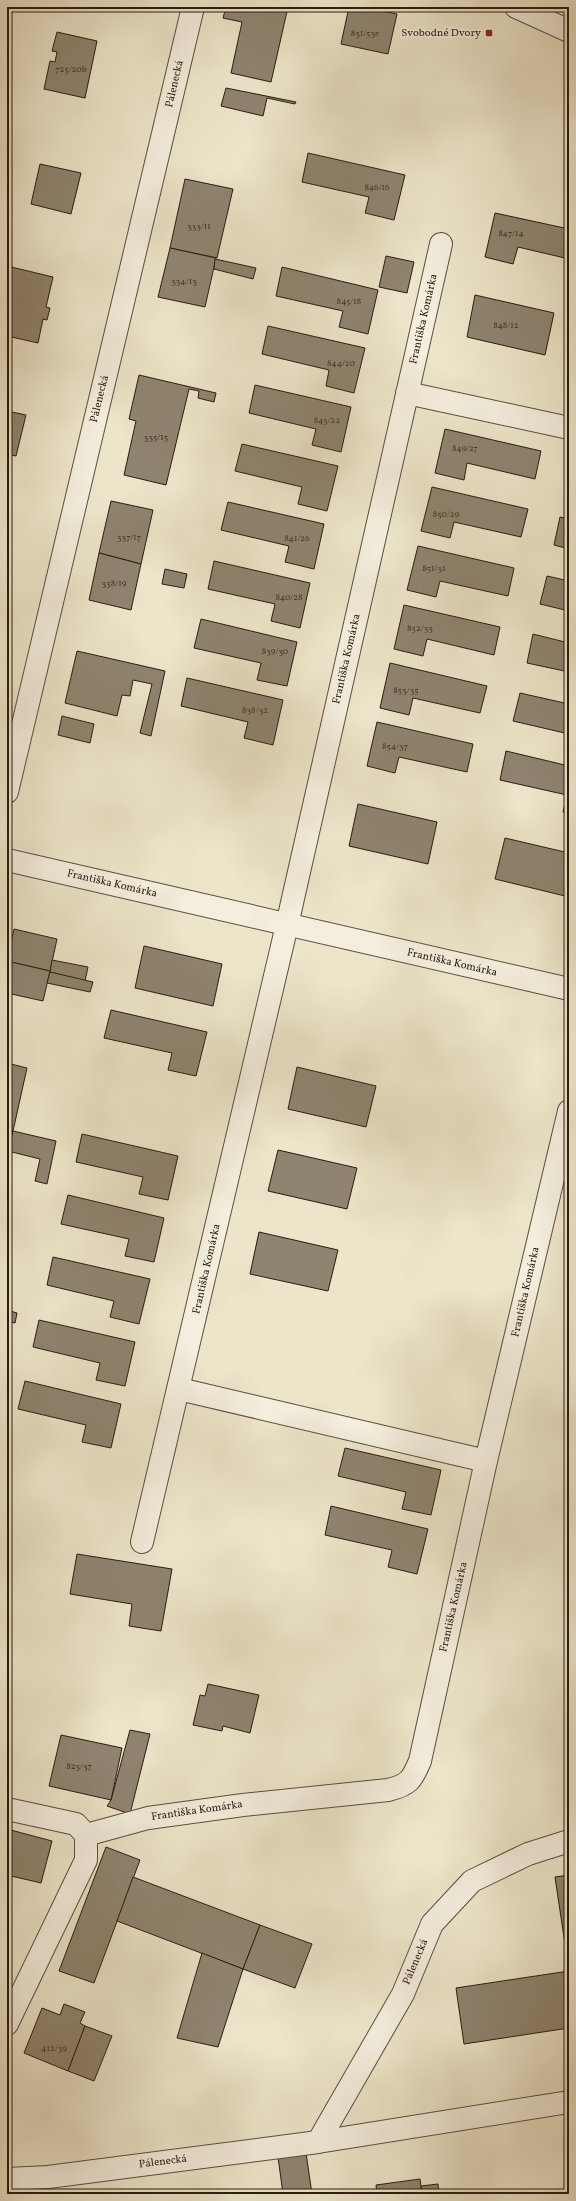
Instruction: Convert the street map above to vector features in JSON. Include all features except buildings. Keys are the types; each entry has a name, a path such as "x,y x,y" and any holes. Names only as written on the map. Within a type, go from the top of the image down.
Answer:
{"street":[{"name":"Pálenecká","path":"7,792 193,7"},
{"path":"516,7 569,31"},
{"name":"Františka Komárka","path":"142,1542 287,925 441,244"},
{"path":"407,393 569,428"},
{"name":"Františka Komárka","path":"7,860 569,989"},
{"name":"Františka Komárka","path":"86,1835 148,1818 243,1805 388,1790 402,1786 409,1782 414,1776 420,1761 486,1461 569,1111"},
{"path":"179,1389 486,1461"},
{"path":"7,1809 76,1824 86,1835 86,1860 7,2024"},
{"name":"Pálenecká","path":"318,2142 403,1994 432,1924 472,1881 528,1854 569,1841"},
{"name":"Pálenecká","path":"7,2179 48,2177 318,2142 569,2102"}],"place":[{"name":"Svobodné Dvory","path":"489,33"}]}
